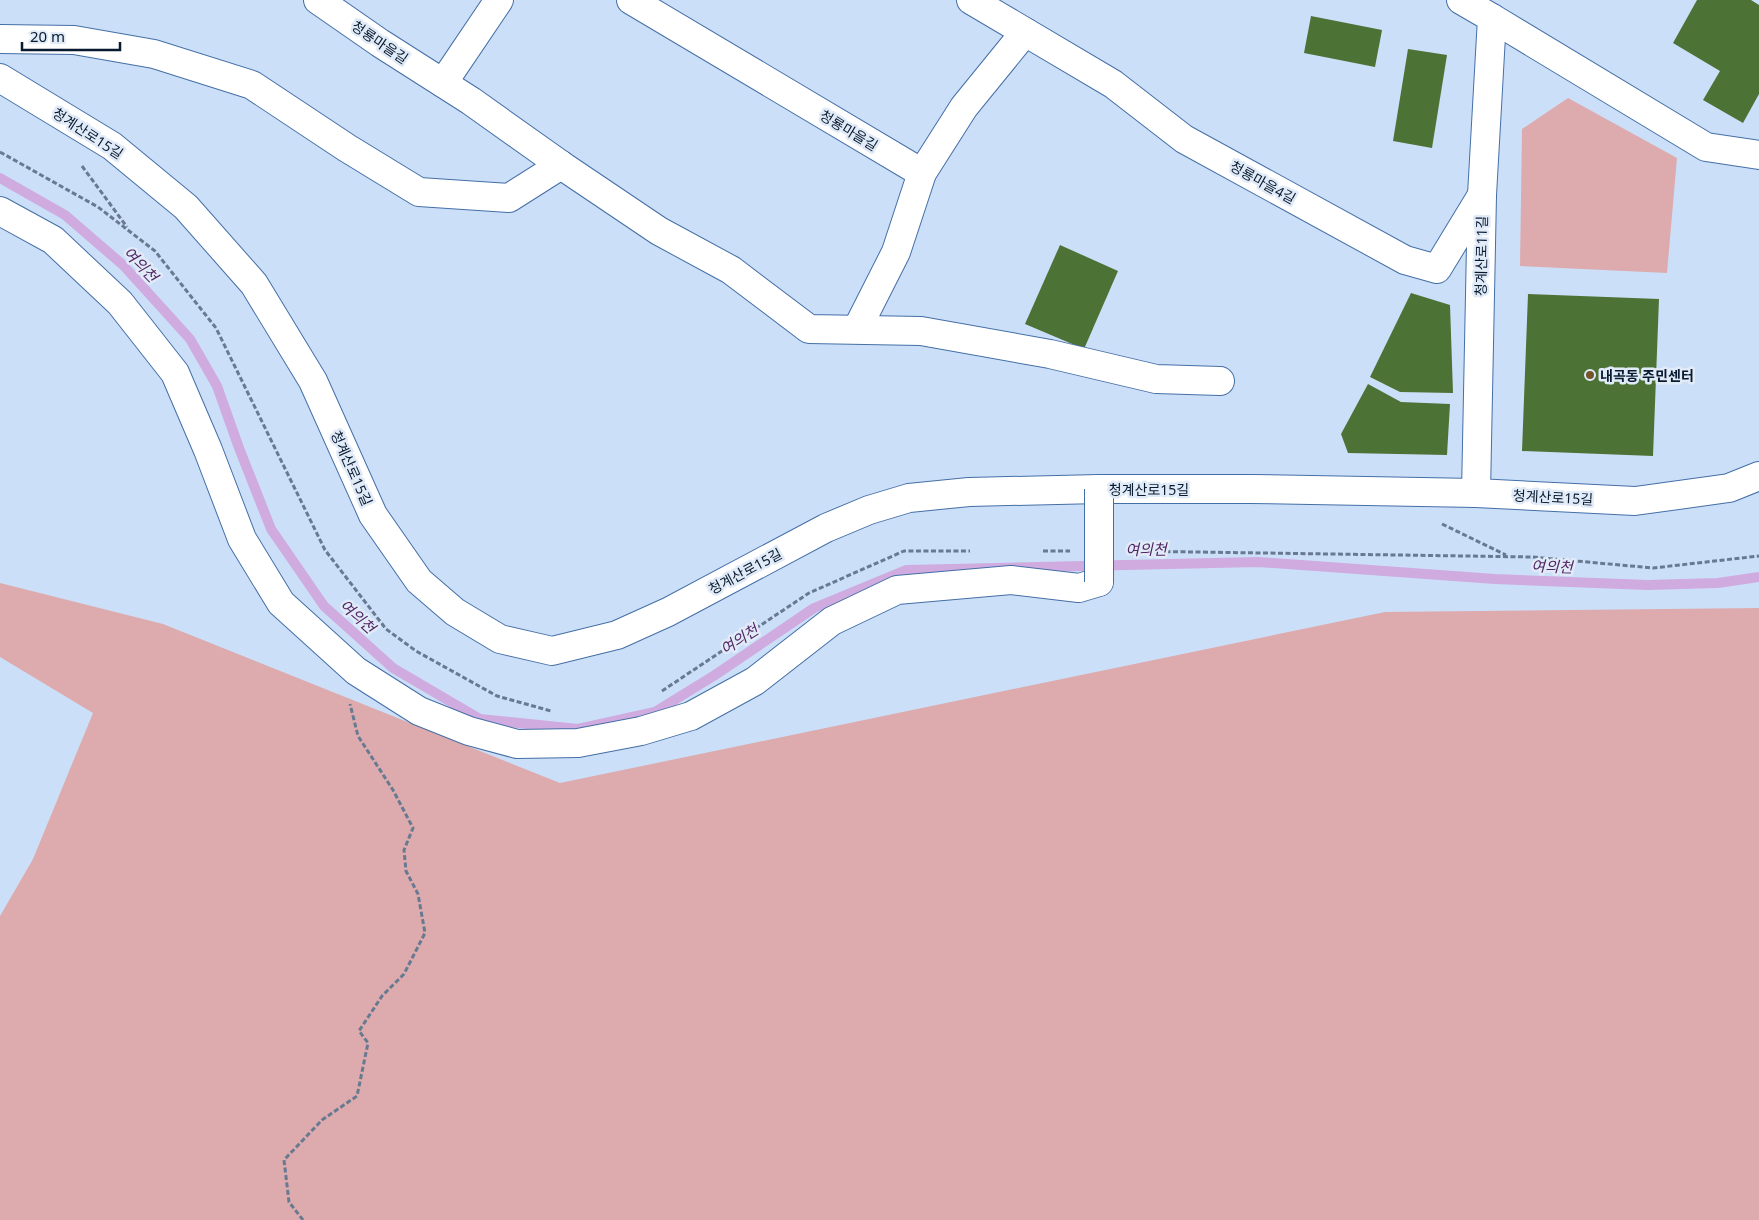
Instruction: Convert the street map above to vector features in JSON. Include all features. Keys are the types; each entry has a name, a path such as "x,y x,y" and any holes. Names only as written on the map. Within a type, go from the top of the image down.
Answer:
{"street":[{"name":"청룡마을길","path":"318,0 659,231 731,270 809,329 921,331 1050,354 1156,379 1220,381"},
{"path":"443,83 499,0"},
{"name":"청룡마을길","path":"630,0 922,173"},
{"name":"청룡마을4길","path":"971,0 1113,84 1184,139 1405,260 1437,270 1482,195"},
{"path":"1461,0 1706,147 1759,155"},
{"name":"청계산로11길","path":"1476,493 1482,195 1492,18"},
{"path":"857,329 896,252 922,173 964,107 1025,32"},
{"path":"0,39 74,40 154,54 252,85 347,148 419,192 509,198 561,165"},
{"name":"청계산로15길","path":"0,78 112,146 186,207 254,284 313,381 374,515 419,581 455,612 500,639 552,651 617,635 668,612 826,528 869,510 909,498 969,492 1098,489 1251,489 1476,493 1635,501 1729,488 1759,476"},
{"path":"0,211 53,240 120,303 175,373 208,450 242,539 281,603 356,670 419,711 469,731 517,744 578,743 641,731 691,716 755,681 832,621 897,590 1011,580 1079,588 1099,582 1098,489"}],"path":[{"path":"303,1220 289,1202 284,1160 322,1120 357,1096 368,1043 359,1031 382,996 404,974 425,933 418,894 406,871 404,850 413,828 393,790 358,736 350,703"}],"shaded area":[{"path":"1568,98 1677,158 1667,273 1520,266 1522,129"},
{"path":"0,583 163,624 560,783 1385,612 1759,608 1759,1220 0,1220 0,916 33,859 93,713 0,657"}],"building":[{"path":"1697,0 1751,0 1759,5 1759,94 1743,123 1703,100 1720,71 1673,43"},
{"path":"1311,16 1382,30 1375,67 1304,53"},
{"path":"1408,49 1447,55 1432,148 1393,141"},
{"path":"1060,245 1118,271 1084,349 1025,324"},
{"path":"1411,293 1450,305 1453,393 1400,392 1370,377"},
{"name":"내곡동 주민센터","path":"1528,294 1659,299 1653,456 1522,451"},
{"path":"1368,384 1401,402 1450,404 1447,455 1348,453 1341,434"}],"waterway":[{"name":"여의천","path":"0,178 65,215 123,265 190,339 217,386 271,529 324,606 393,668 480,719 578,729 655,712 715,675 814,608 906,570 1258,562 1495,579 1648,585 1718,583 1759,577"}],"place":[{"name":"내곡동 주민센터","path":"1590,375"}]}
